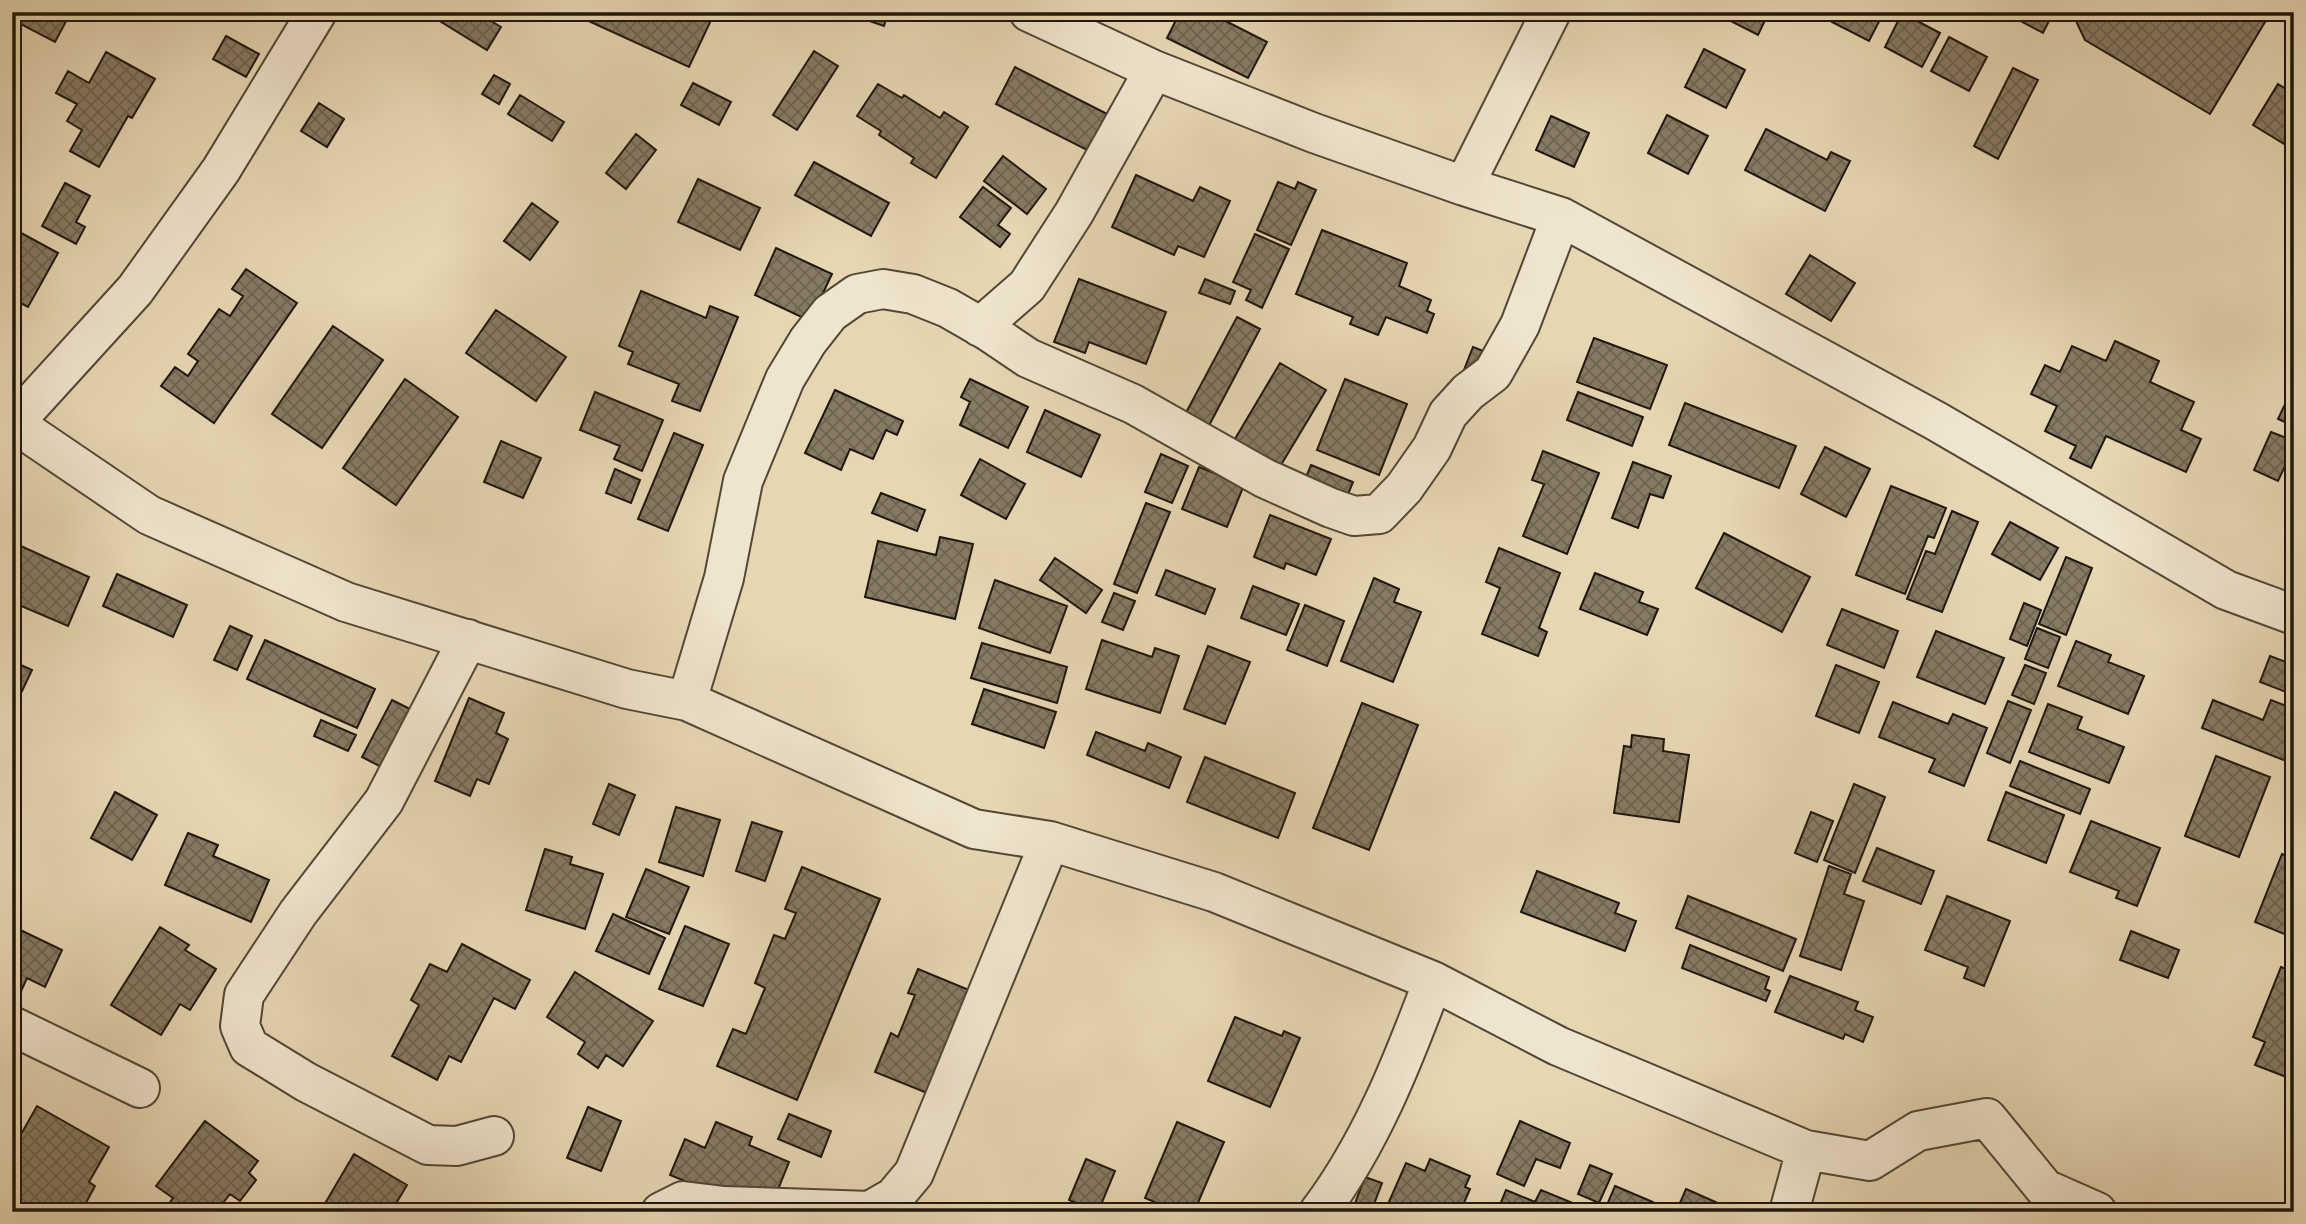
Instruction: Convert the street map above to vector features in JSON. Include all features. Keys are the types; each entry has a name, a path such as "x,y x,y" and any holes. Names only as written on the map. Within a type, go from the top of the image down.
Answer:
{"street":[{"path":"317,12 221,170 135,290 13,423 149,515 346,602 627,689 687,701 974,829 1050,841 1214,892 1433,981 1558,1046 1806,1150 1870,1161 1918,1131 1987,1118 2043,1200 2097,1212"},
{"path":"1028,12 1154,70 1314,132 1464,186 1561,217 1936,421 2226,590 2294,615"},
{"path":"1464,186 1551,12"},
{"path":"980,327 1027,286 1074,213 1154,70"},
{"path":"687,701 724,579 743,481 785,379 815,331 830,313 857,294 883,289 913,294 948,308 1028,358 1133,404 1264,478 1354,516 1379,514 1404,488 1432,448 1448,414 1468,392 1493,373 1520,326 1561,217"},
{"path":"468,639 384,801 298,913 244,995 240,1026 249,1046 260,1054 306,1082 428,1145 457,1146 494,1136"},
{"path":"661,1212 683,1201 724,1206 870,1211 894,1197 915,1173 1050,841"},
{"path":"1319,1212 1366,1137 1402,1062 1433,981"},
{"path":"12,1027 140,1088"},
{"path":"1790,1212 1806,1150"}],"building":[{"path":"17,12 71,12 55,42 13,20"},
{"path":"425,12 476,12 501,27 487,50"},
{"path":"585,12 706,12 713,16 689,67 582,18"},
{"path":"843,12 888,12 884,26"},
{"path":"1180,12 1208,12 1267,42 1248,78 1167,38"},
{"path":"1769,12 1758,35 1717,14"},
{"path":"1837,12 1884,12 1869,41 1832,22"},
{"path":"2018,12 2046,12 2052,15 2043,33 2015,18"},
{"path":"2081,12 2271,12 2210,114 2085,40 2076,21"},
{"path":"1902,13 1940,33 1922,67 1885,47"},
{"path":"226,36 259,54 246,77 213,59"},
{"path":"1949,37 1987,57 1969,91 1931,71"},
{"path":"1704,49 1745,70 1726,108 1685,87"},
{"path":"814,51 838,66 797,130 773,115"},
{"path":"106,52 155,79 132,118 128,116 99,167 70,151 82,130 67,121 77,104 56,93 68,71 89,83"},
{"path":"1015,67 1115,118 1097,155 996,104"},
{"path":"2013,68 2038,80 1998,159 1974,146"},
{"path":"494,75 510,84 499,104 482,94"},
{"path":"693,83 731,102 719,125 681,105"},
{"path":"878,84 902,98 904,95 940,118 944,112 968,127 936,178 911,163 914,158 879,135 881,131 857,116"},
{"path":"2278,84 2294,94 2294,150 2253,125"},
{"path":"520,95 564,122 552,141 508,114"},
{"path":"319,103 344,119 327,147 301,131"},
{"path":"1667,115 1708,136 1688,174 1648,153"},
{"path":"1551,116 1589,133 1574,167 1536,150"},
{"path":"1766,129 1827,160 1831,152 1850,161 1825,211 1745,170"},
{"path":"636,134 656,150 626,189 606,173"},
{"path":"1003,156 1046,189 1027,214 984,181"},
{"path":"814,162 889,203 871,236 795,195"},
{"path":"1136,175 1193,201 1200,187 1230,201 1204,257 1178,246 1174,255 1112,227"},
{"path":"698,179 760,208 740,250 678,222"},
{"path":"1278,182 1295,189 1298,182 1316,190 1291,245 1257,230"},
{"path":"65,183 90,196 76,222 85,227 76,244 42,226"},
{"path":"983,187 1011,208 998,225 1010,234 1000,247 960,217"},
{"path":"532,203 558,222 530,260 504,241"},
{"path":"12,228 58,253 28,307 12,299"},
{"path":"1322,230 1407,263 1399,286 1431,300 1427,311 1434,314 1427,333 1386,317 1378,335 1350,324 1353,317 1296,294"},
{"path":"1255,234 1289,249 1262,308 1246,300 1251,290 1233,282"},
{"path":"776,248 832,274 810,321 755,295"},
{"path":"1810,255 1855,283 1831,321 1786,294"},
{"path":"246,269 297,303 214,423 161,386 175,367 188,376 198,361 188,354 219,309 230,316 243,296 232,289"},
{"path":"1079,279 1166,312 1146,364 1089,342 1085,353 1054,342"},
{"path":"1205,279 1235,291 1230,304 1199,293"},
{"path":"641,291 706,318 710,306 738,317 700,411 672,401 679,384 628,364 633,352 619,346"},
{"path":"496,310 566,357 536,401 466,353"},
{"path":"1237,317 1260,329 1205,433 1182,420"},
{"path":"333,326 383,360 322,448 272,414"},
{"path":"1594,338 1667,365 1650,409 1577,382"},
{"path":"2115,341 2159,361 2150,382 2194,402 2181,430 2201,439 2186,472 2106,436 2091,468 2070,458 2076,446 2045,431 2057,406 2031,394 2045,365 2060,372 2072,346 2106,361"},
{"path":"1473,347 1493,355 1483,378 1464,370"},
{"path":"1280,363 1326,390 1278,470 1232,444"},
{"path":"405,379 458,417 396,505 343,468"},
{"path":"970,379 1028,407 1008,448 960,425 970,402 961,397"},
{"path":"1345,379 1407,404 1379,475 1317,450"},
{"path":"2294,385 2294,426 2278,419"},
{"path":"835,390 903,421 897,435 886,430 873,459 850,449 841,470 805,453"},
{"path":"595,392 663,420 642,471 614,459 620,446 580,430"},
{"path":"1578,392 1643,417 1632,446 1567,420"},
{"path":"1685,403 1796,446 1779,488 1669,445"},
{"path":"1045,410 1100,435 1081,477 1027,452"},
{"path":"2271,432 2294,441 2294,447 2278,481 2254,470"},
{"path":"674,433 703,445 668,531 638,519"},
{"path":"501,441 541,458 523,498 484,482"},
{"path":"1825,447 1870,469 1846,517 1801,494"},
{"path":"1543,451 1599,473 1567,554 1523,536 1544,484 1532,480"},
{"path":"1161,454 1188,466 1172,503 1145,492"},
{"path":"980,459 1025,484 1006,519 961,495"},
{"path":"1633,462 1671,476 1663,498 1650,494 1638,528 1612,518"},
{"path":"1311,465 1353,482 1344,504 1302,487"},
{"path":"1199,467 1244,485 1227,527 1182,509"},
{"path":"615,469 640,480 631,503 606,493"},
{"path":"1891,486 1946,508 1934,538 1928,536 1905,594 1856,575"},
{"path":"881,493 925,510 917,531 872,513"},
{"path":"1146,503 1170,512 1137,593 1114,584"},
{"path":"1952,511 1978,522 1942,612 1907,599 1926,551 1935,554"},
{"path":"1270,515 1331,539 1316,575 1286,563 1284,569 1254,557"},
{"path":"2010,522 2058,548 2040,580 1992,554"},
{"path":"1724,533 1810,577 1782,632 1696,588"},
{"path":"940,537 973,544 955,619 865,597 878,541 936,555"},
{"path":"12,542 89,577 68,626 12,602"},
{"path":"1499,548 1560,573 1539,628 1547,632 1538,656 1482,634 1500,588 1486,582"},
{"path":"2066,557 2092,568 2066,635 2039,624"},
{"path":"1055,558 1102,590 1086,613 1040,580"},
{"path":"1166,570 1215,589 1205,614 1156,595"},
{"path":"1595,573 1643,592 1639,602 1658,609 1647,635 1580,609"},
{"path":"117,574 187,605 173,637 103,606"},
{"path":"1374,578 1399,589 1394,602 1421,612 1393,682 1341,661"},
{"path":"995,580 1067,606 1050,653 979,628"},
{"path":"1253,586 1299,604 1286,635 1241,618"},
{"path":"1114,593 1135,601 1123,630 1102,622"},
{"path":"2024,603 2041,610 2027,646 2010,639"},
{"path":"1305,605 1344,621 1327,666 1287,650"},
{"path":"1842,609 1898,631 1884,668 1827,645"},
{"path":"230,626 252,636 237,670 214,660"},
{"path":"2037,628 2060,637 2048,668 2025,659"},
{"path":"1936,631 2004,658 1985,704 1917,677"},
{"path":"265,640 375,689 357,728 247,679"},
{"path":"1102,640 1152,657 1155,648 1179,656 1160,713 1086,689"},
{"path":"2076,641 2111,655 2108,662 2144,676 2128,714 2058,686"},
{"path":"982,643 1067,667 1057,703 971,678"},
{"path":"1208,646 1250,662 1225,724 1184,709"},
{"path":"2270,656 2294,665 2294,695 2260,682"},
{"path":"12,661 32,670 12,712"},
{"path":"1836,665 1879,682 1859,733 1816,716"},
{"path":"2025,665 2046,673 2034,704 2012,695"},
{"path":"984,689 1056,712 1044,748 972,724"},
{"path":"469,698 504,713 496,733 508,739 489,784 477,779 470,796 435,781"},
{"path":"392,700 418,713 389,771 362,757"},
{"path":"2213,700 2263,720 2271,700 2294,709 2291,731 2294,732 2294,742 2286,761 2202,728"},
{"path":"2008,701 2031,710 2010,763 1987,753"},
{"path":"1893,702 1948,724 1953,714 1987,728 1964,786 1929,772 1935,759 1879,737"},
{"path":"1362,703 1418,725 1369,850 1313,828"},
{"path":"2048,704 2082,717 2077,729 2124,747 2109,783 2029,752"},
{"path":"321,720 356,735 348,751 314,736"},
{"path":"1096,732 1145,751 1148,743 1181,757 1169,788 1087,755"},
{"path":"1632,735 1664,739 1663,751 1689,755 1679,822 1614,813 1624,746 1631,747"},
{"path":"2216,756 2270,777 2239,857 2185,836"},
{"path":"1205,757 1295,793 1278,838 1187,802"},
{"path":"2020,761 2090,789 2080,814 2010,786"},
{"path":"609,784 635,795 619,835 593,824"},
{"path":"1854,784 1885,797 1855,873 1824,860"},
{"path":"115,792 157,815 132,860 91,838"},
{"path":"2006,792 2064,815 2046,863 1988,840"},
{"path":"676,807 720,820 703,876 659,862"},
{"path":"1811,812 1833,821 1817,862 1795,853"},
{"path":"2091,821 2160,848 2137,906 2116,898 2119,891 2070,872"},
{"path":"752,822 782,832 765,881 736,871"},
{"path":"188,833 218,845 213,856 269,880 251,922 165,885"},
{"path":"1877,848 1934,871 1921,904 1863,881"},
{"path":"545,849 572,857 570,864 603,874 585,929 526,910"},
{"path":"2282,854 2294,859 2294,938 2255,922"},
{"path":"1829,866 1851,874 1844,894 1864,901 1841,970 1800,956"},
{"path":"802,867 880,899 797,1100 717,1066 733,1029 746,1034 765,988 755,983 774,935 785,939 796,913 785,909"},
{"path":"646,869 689,887 669,934 626,917"},
{"path":"1537,871 1619,903 1615,913 1636,921 1625,951 1521,912"},
{"path":"1688,896 1796,939 1783,971 1676,928"},
{"path":"1947,896 2010,921 1984,986 1964,978 1968,967 1925,950"},
{"path":"613,914 665,938 649,974 596,951"},
{"path":"12,926 62,950 45,987 27,978 12,1011"},
{"path":"685,926 729,944 703,1006 659,989"},
{"path":"160,927 189,945 185,950 216,969 190,1010 180,1004 161,1035 111,1005"},
{"path":"2131,931 2179,950 2168,978 2120,960"},
{"path":"462,944 530,980 515,1009 494,998 461,1062 449,1056 437,1080 392,1056 419,1005 411,1000 430,964 447,972"},
{"path":"1690,945 1769,977 1765,989 1770,991 1766,1001 1682,968"},
{"path":"2281,967 2294,972 2294,1080 2255,1065 2265,1042 2253,1037"},
{"path":"918,969 969,990 927,1093 875,1072 891,1033 898,1037 915,995 908,993"},
{"path":"575,972 653,1021 623,1066 606,1055 598,1068 578,1054 585,1042 547,1017"},
{"path":"1790,976 1858,1002 1855,1010 1873,1017 1863,1042 1845,1034 1843,1039 1775,1012"},
{"path":"1235,1017 1282,1036 1284,1031 1300,1038 1270,1107 1208,1081"},
{"path":"37,1106 109,1147 89,1182 95,1186 81,1212 12,1212 12,1150"},
{"path":"588,1107 621,1121 601,1171 567,1158"},
{"path":"789,1114 831,1131 821,1157 778,1139"},
{"path":"205,1121 258,1161 249,1173 256,1180 240,1201 230,1194 216,1212 163,1212 173,1198 156,1186"},
{"path":"1520,1121 1570,1143 1560,1168 1536,1159 1524,1186 1497,1174"},
{"path":"716,1122 752,1137 749,1145 789,1162 773,1202 731,1200 670,1175 685,1139 705,1148"},
{"path":"1177,1122 1224,1142 1194,1212 1178,1212 1145,1198"},
{"path":"354,1154 407,1185 391,1212 320,1212"},
{"path":"1086,1159 1115,1171 1098,1212 1069,1200"},
{"path":"1430,1159 1470,1176 1465,1187 1470,1189 1460,1212 1405,1212 1388,1204 1406,1163 1425,1171"},
{"path":"1590,1165 1612,1174 1599,1203 1578,1194"},
{"path":"1365,1177 1382,1183 1371,1212 1354,1206"},
{"path":"1615,1186 1653,1202 1649,1212 1604,1212"},
{"path":"1686,1189 1738,1212 1676,1212"},
{"path":"1506,1190 1535,1202 1541,1190 1580,1206 1577,1212 1497,1212"}]}
